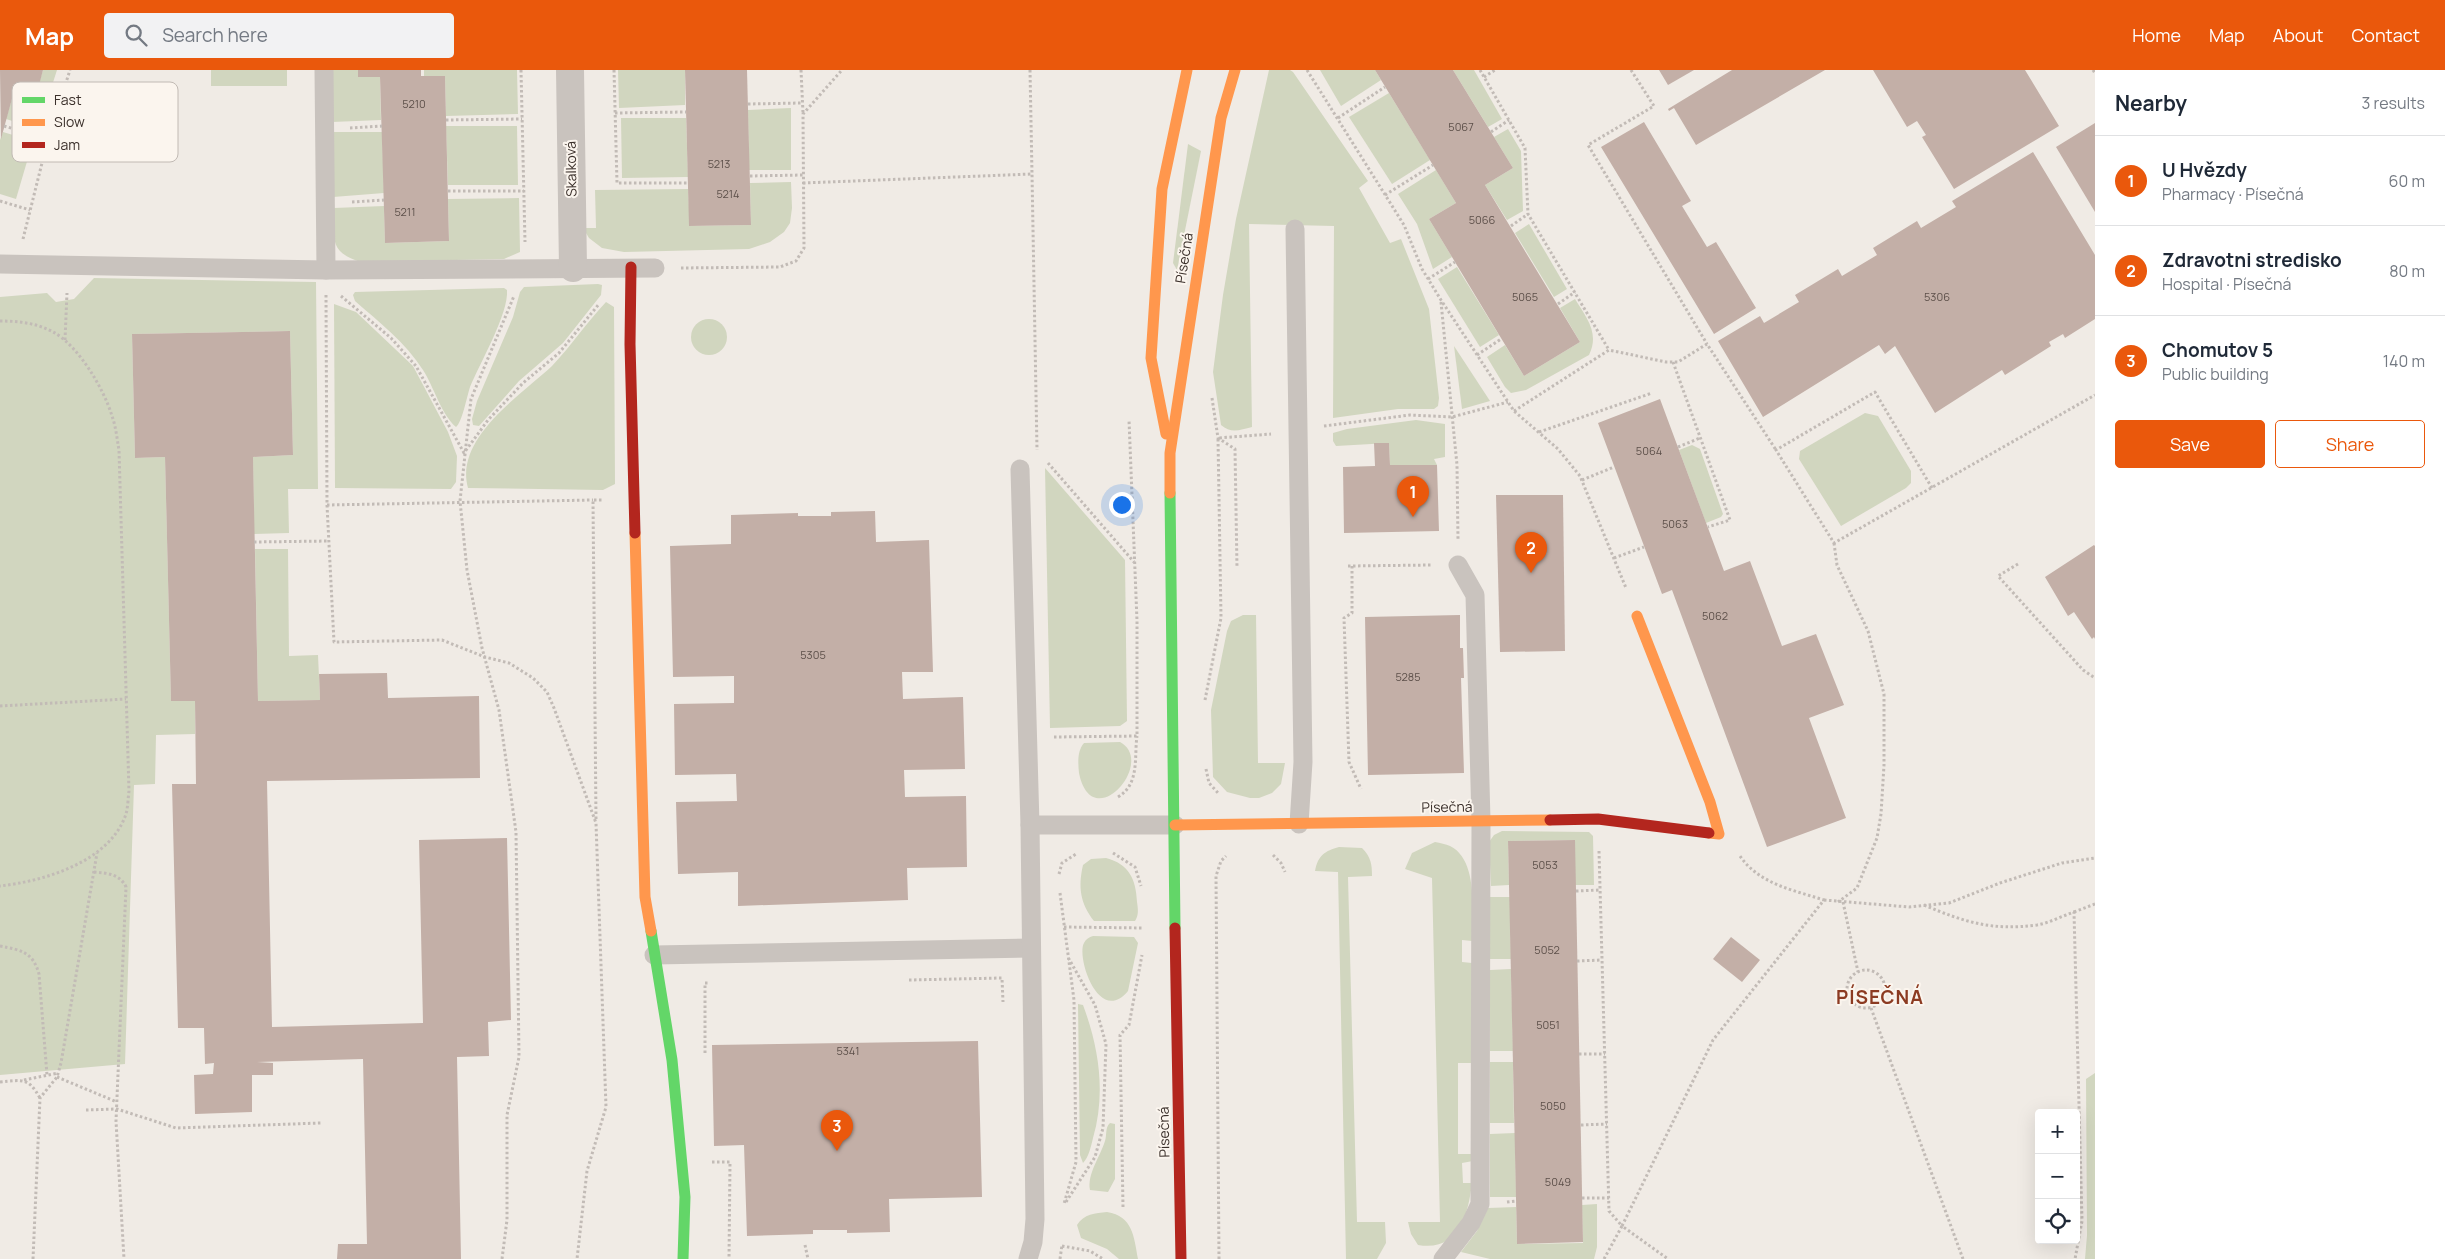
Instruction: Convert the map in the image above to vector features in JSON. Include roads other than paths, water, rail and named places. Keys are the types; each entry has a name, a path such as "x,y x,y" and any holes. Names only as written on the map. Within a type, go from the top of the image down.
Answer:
{"street":[{"name":"Skalková","path":"570,70 573,268"},
{"name":"Písečná","path":"1170,453 1151,358 1162,190 1188,70"},
{"name":"Písečná","path":"1181,1259 1172,736 1170,453 1221,118 1235,70"},
{"path":"631,267 630,344 645,897 672,1060 685,1197 684,1259"},
{"name":"Písečná","path":"1175,825 1598,819 1719,834 1710,802 1637,616"}],"lane":[{"path":"324,70 326,270"},
{"path":"1295,229 1303,762 1299,824"},
{"path":"8,264 326,270 655,268"},
{"path":"1020,469 1030,825 1035,1219 1034,1242 1028,1259"},
{"path":"1443,1259 1471,1223 1480,1204 1481,821 1475,595 1458,565"},
{"path":"1030,825 1175,825"},
{"path":"654,955 1031,948"}],"place":[{"name":"U Hvězdy","path":"1413,517"},
{"name":"Zdravotni stredisko","path":"1531,573"},
{"name":"Chomutov 5","path":"837,1151"}],"district":[{"name":"PÍSEČNÁ","path":"1880,997"}]}
